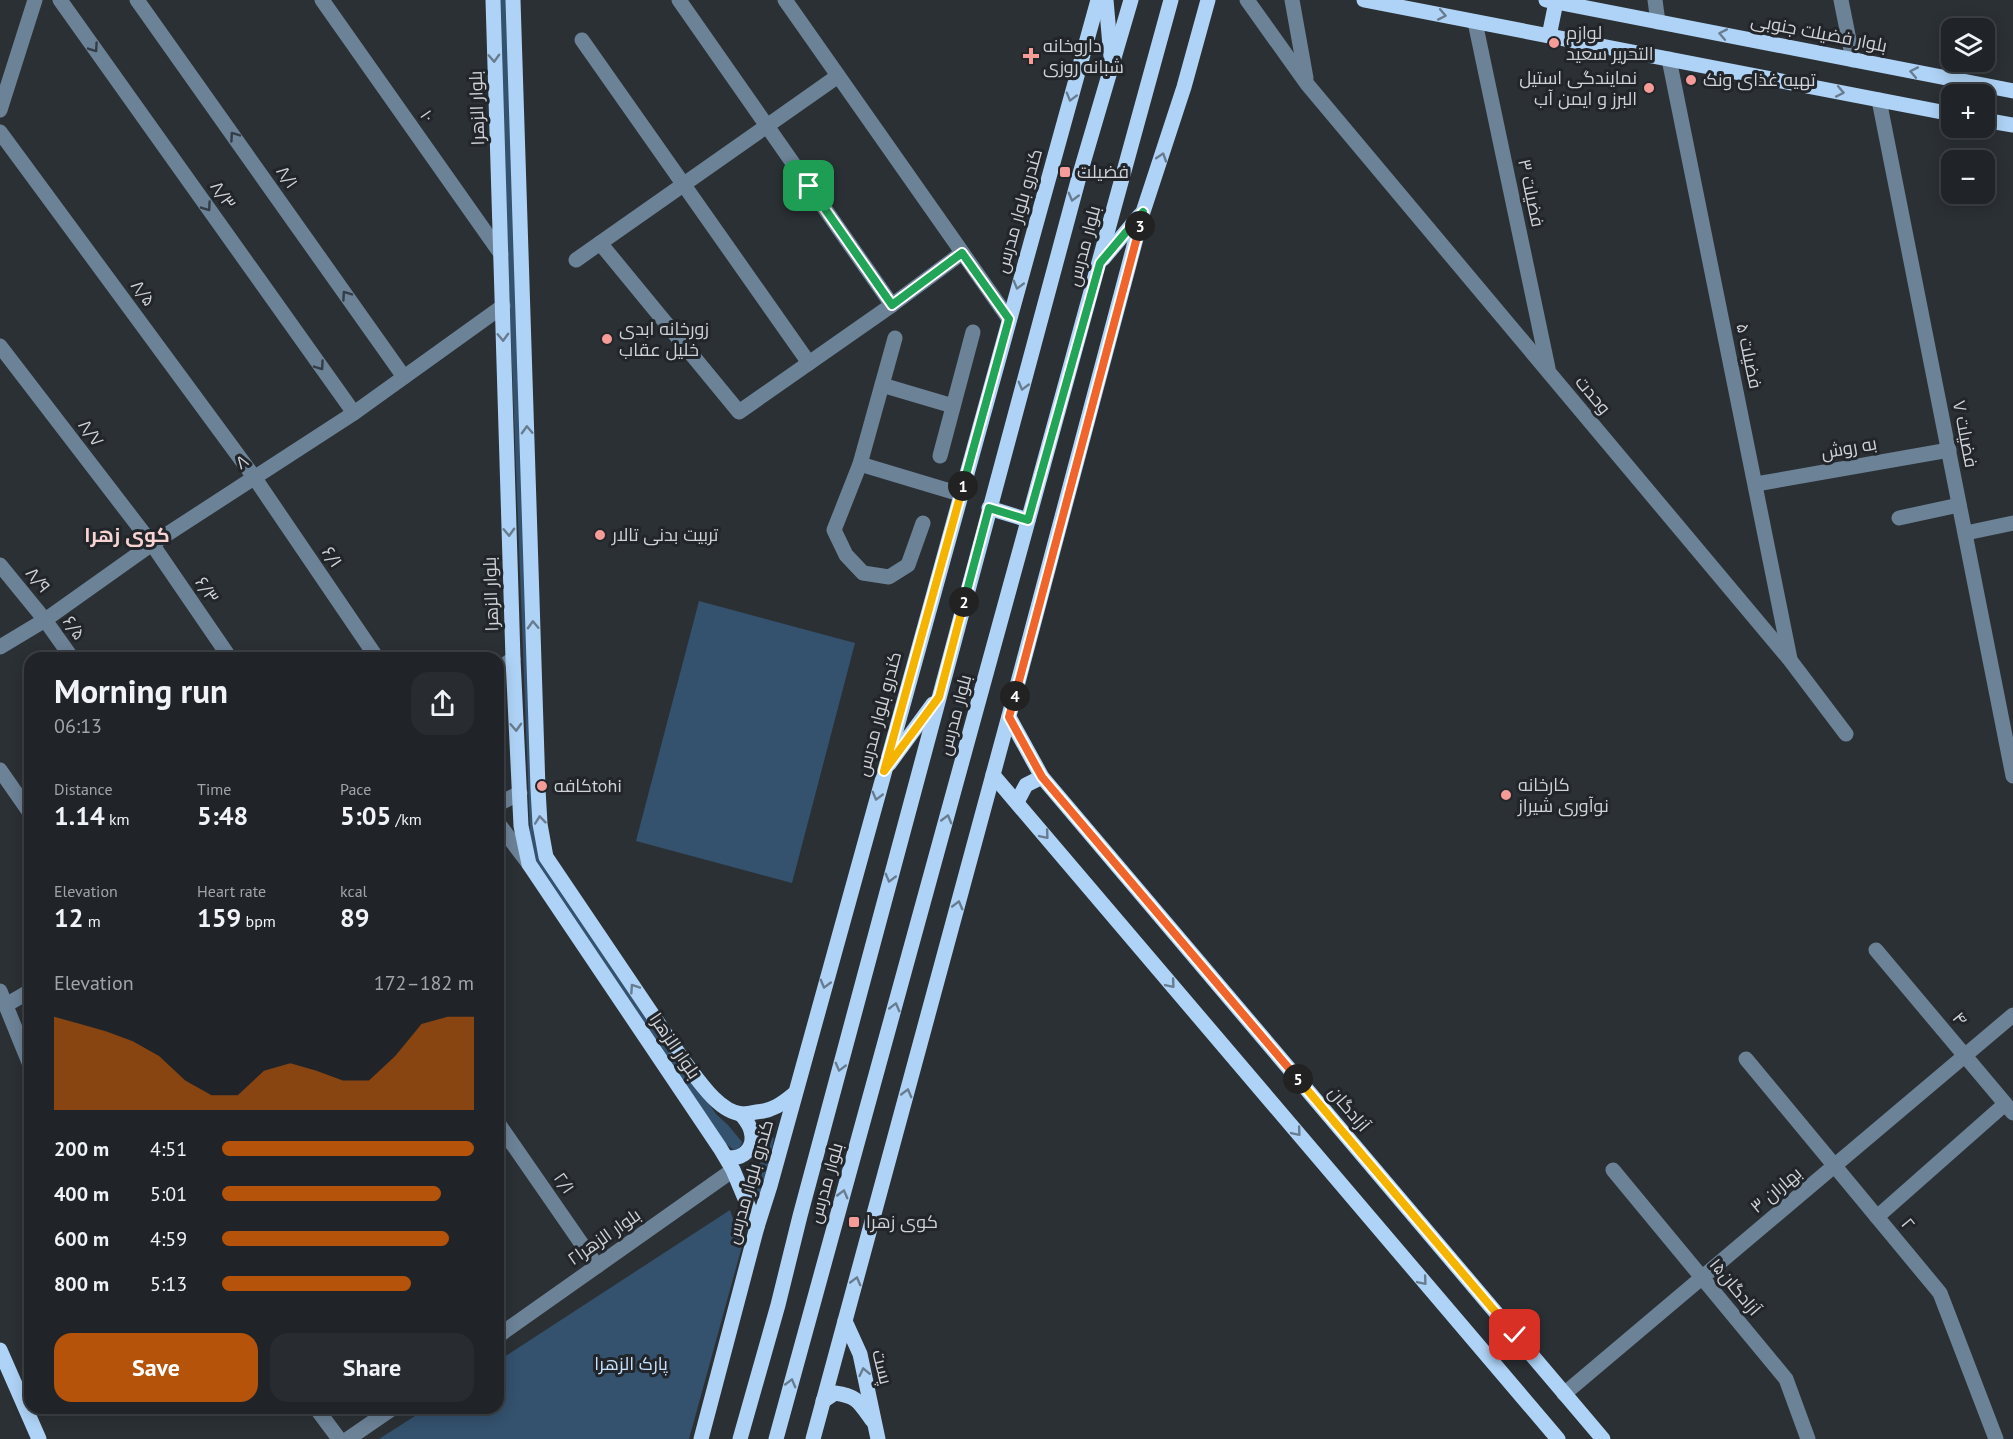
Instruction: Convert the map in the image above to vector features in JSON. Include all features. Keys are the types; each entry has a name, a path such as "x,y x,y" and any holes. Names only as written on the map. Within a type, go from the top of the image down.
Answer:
{"main road":[{"name":"بلوار الزهرا","path":"493,0 513,658 521,826 529,864 730,1163 757,1227"},
{"name":"بلوار الزهرا","path":"513,0 538,789 540,824 545,853 683,1060 708,1092 725,1108 741,1114"},
{"name":"کندرو بلوار مدرس","path":"701,1439 757,1227 1098,0"},
{"path":"1106,0 1112,68"},
{"name":"بلوار مدرس","path":"740,1439 778,1305 989,508 1079,177 1131,0"},
{"name":"بلوار مدرس","path":"776,1439 1171,0"},
{"path":"812,1435 1009,717 1143,212 1184,87 1208,0"},
{"path":"1364,0 1941,112"},
{"path":"1549,36 1551,1"},
{"name":"بلوار فضیلت جنوبی","path":"1551,1 2013,91"},
{"path":"1995,122 2013,125"},
{"path":"1100,263 1143,212"},
{"path":"989,508 1028,520"},
{"path":"884,771 939,697"},
{"name":"آزادگان","path":"1009,717 1042,777 1603,1439"},
{"path":"993,775 1558,1439"},
{"path":"1017,802 1026,785 1042,777"},
{"path":"730,1163 745,1154 752,1144 752,1132 741,1114 763,1112 780,1106 794,1094"},
{"name":"پست","path":"845,1321 860,1354 877,1432"},
{"path":"0,1350 24,1405"},
{"name":"پست","path":"823,1401 835,1393 850,1395 862,1405 877,1432"},
{"path":"28,1414 39,1439"}],"street":[{"path":"0,110 35,0"},
{"name":"۸/۳","path":"60,0 354,413"},
{"name":"۸/۱","path":"137,0 405,377"},
{"name":"۱۰","path":"322,0 501,254"},
{"path":"679,0 892,305"},
{"path":"785,0 1009,319"},
{"name":"وحدت","path":"1247,0 1307,84 1790,660 1846,734"},
{"path":"1292,0 1307,84"},
{"path":"1655,0 1658,22"},
{"path":"1841,0 1853,60"},
{"name":"فضیلت ۳","path":"1475,22 1549,372"},
{"path":"582,40 809,363"},
{"name":"فضیلت ۵","path":"1669,59 1790,660"},
{"path":"576,260 838,76"},
{"name":"فضیلت ۷","path":"1879,100 2013,776"},
{"name":"۸/۵","path":"0,132 254,477"},
{"path":"600,243 739,412 962,253"},
{"name":"۸","path":"0,647 45,620 152,544 354,413 502,306"},
{"path":"940,456 973,332"},
{"path":"895,338 860,464 834,530 846,555 864,573 889,577 908,565 923,523"},
{"name":"۸/۷","path":"0,346 152,544"},
{"path":"882,386 953,406"},
{"name":"به روش","path":"1755,484 1948,450"},
{"path":"860,464 960,494"},
{"name":"۶/۱","path":"254,477 373,652"},
{"path":"1899,518 1959,506"},
{"path":"1966,532 2013,523"},
{"name":"۶/۳","path":"152,544 226,652"},
{"name":"۸/۹","path":"0,565 45,620"},
{"name":"۶/۵","path":"45,620 68,652"},
{"path":"504,665 513,658"},
{"path":"0,770 24,804"},
{"path":"504,801 520,793"},
{"path":"504,831 529,864"},
{"name":"۴","path":"1876,950 2009,1108"},
{"path":"24,993 3,998 24,1050"},
{"name":"بهاران ۳","path":"1564,1394 2013,1015"},
{"name":"۲","path":"1746,1059 1940,1293 1996,1439"},
{"path":"1877,1217 2009,1108"},
{"name":"۲/۱","path":"504,1132 597,1266"},
{"name":"بلوار الزهرا۲","path":"504,1332 597,1266 730,1163"},
{"name":"آزادگان۱۵","path":"1613,1170 1786,1379 1808,1439"},
{"path":"320,1414 339,1439"},
{"path":"348,1439 384,1414"}],"green space":[{"path":"498,0 509,0 543,859 716,1114 742,1142 739,1149 734,1150 722,1141 535,862 530,833"},
{"path":"699,601 855,643 792,883 636,841"},
{"path":"759,1134 774,1138 760,1205 748,1179 760,1165"},
{"name":"پارک الزهرا","path":"730,1210 742,1246 689,1439 379,1439 418,1414 504,1414 504,1357"}],"place":[{"name":"لوازم التحریر سعید","path":"1554,43"},
{"name":"داروخانه شبانه روزی","path":"1031,56"},
{"name":"تهیه غذای ونک","path":"1691,80"},
{"name":"نمایندگی استيل البرز و ایمن آب","path":"1649,88"},
{"name":"فضیلت","path":"1065,172"},
{"name":"زورخانه ابدی خلیل عقاب","path":"607,339"},
{"name":"تربیت بدنی تالار","path":"600,535"},
{"name":"کافهtohi","path":"542,786"},
{"name":"کارخانه نوآوری شیراز","path":"1506,795"},
{"name":"کوی زهرا","path":"854,1222"}],"district":[{"name":"کوی زهرا","path":"127,535"}],"route":[{"path":"809,186 892,305 962,253 1009,319 884,771 939,697 989,508 1028,520 1100,263 1143,212 1009,717 1042,777 1515,1335"}]}
